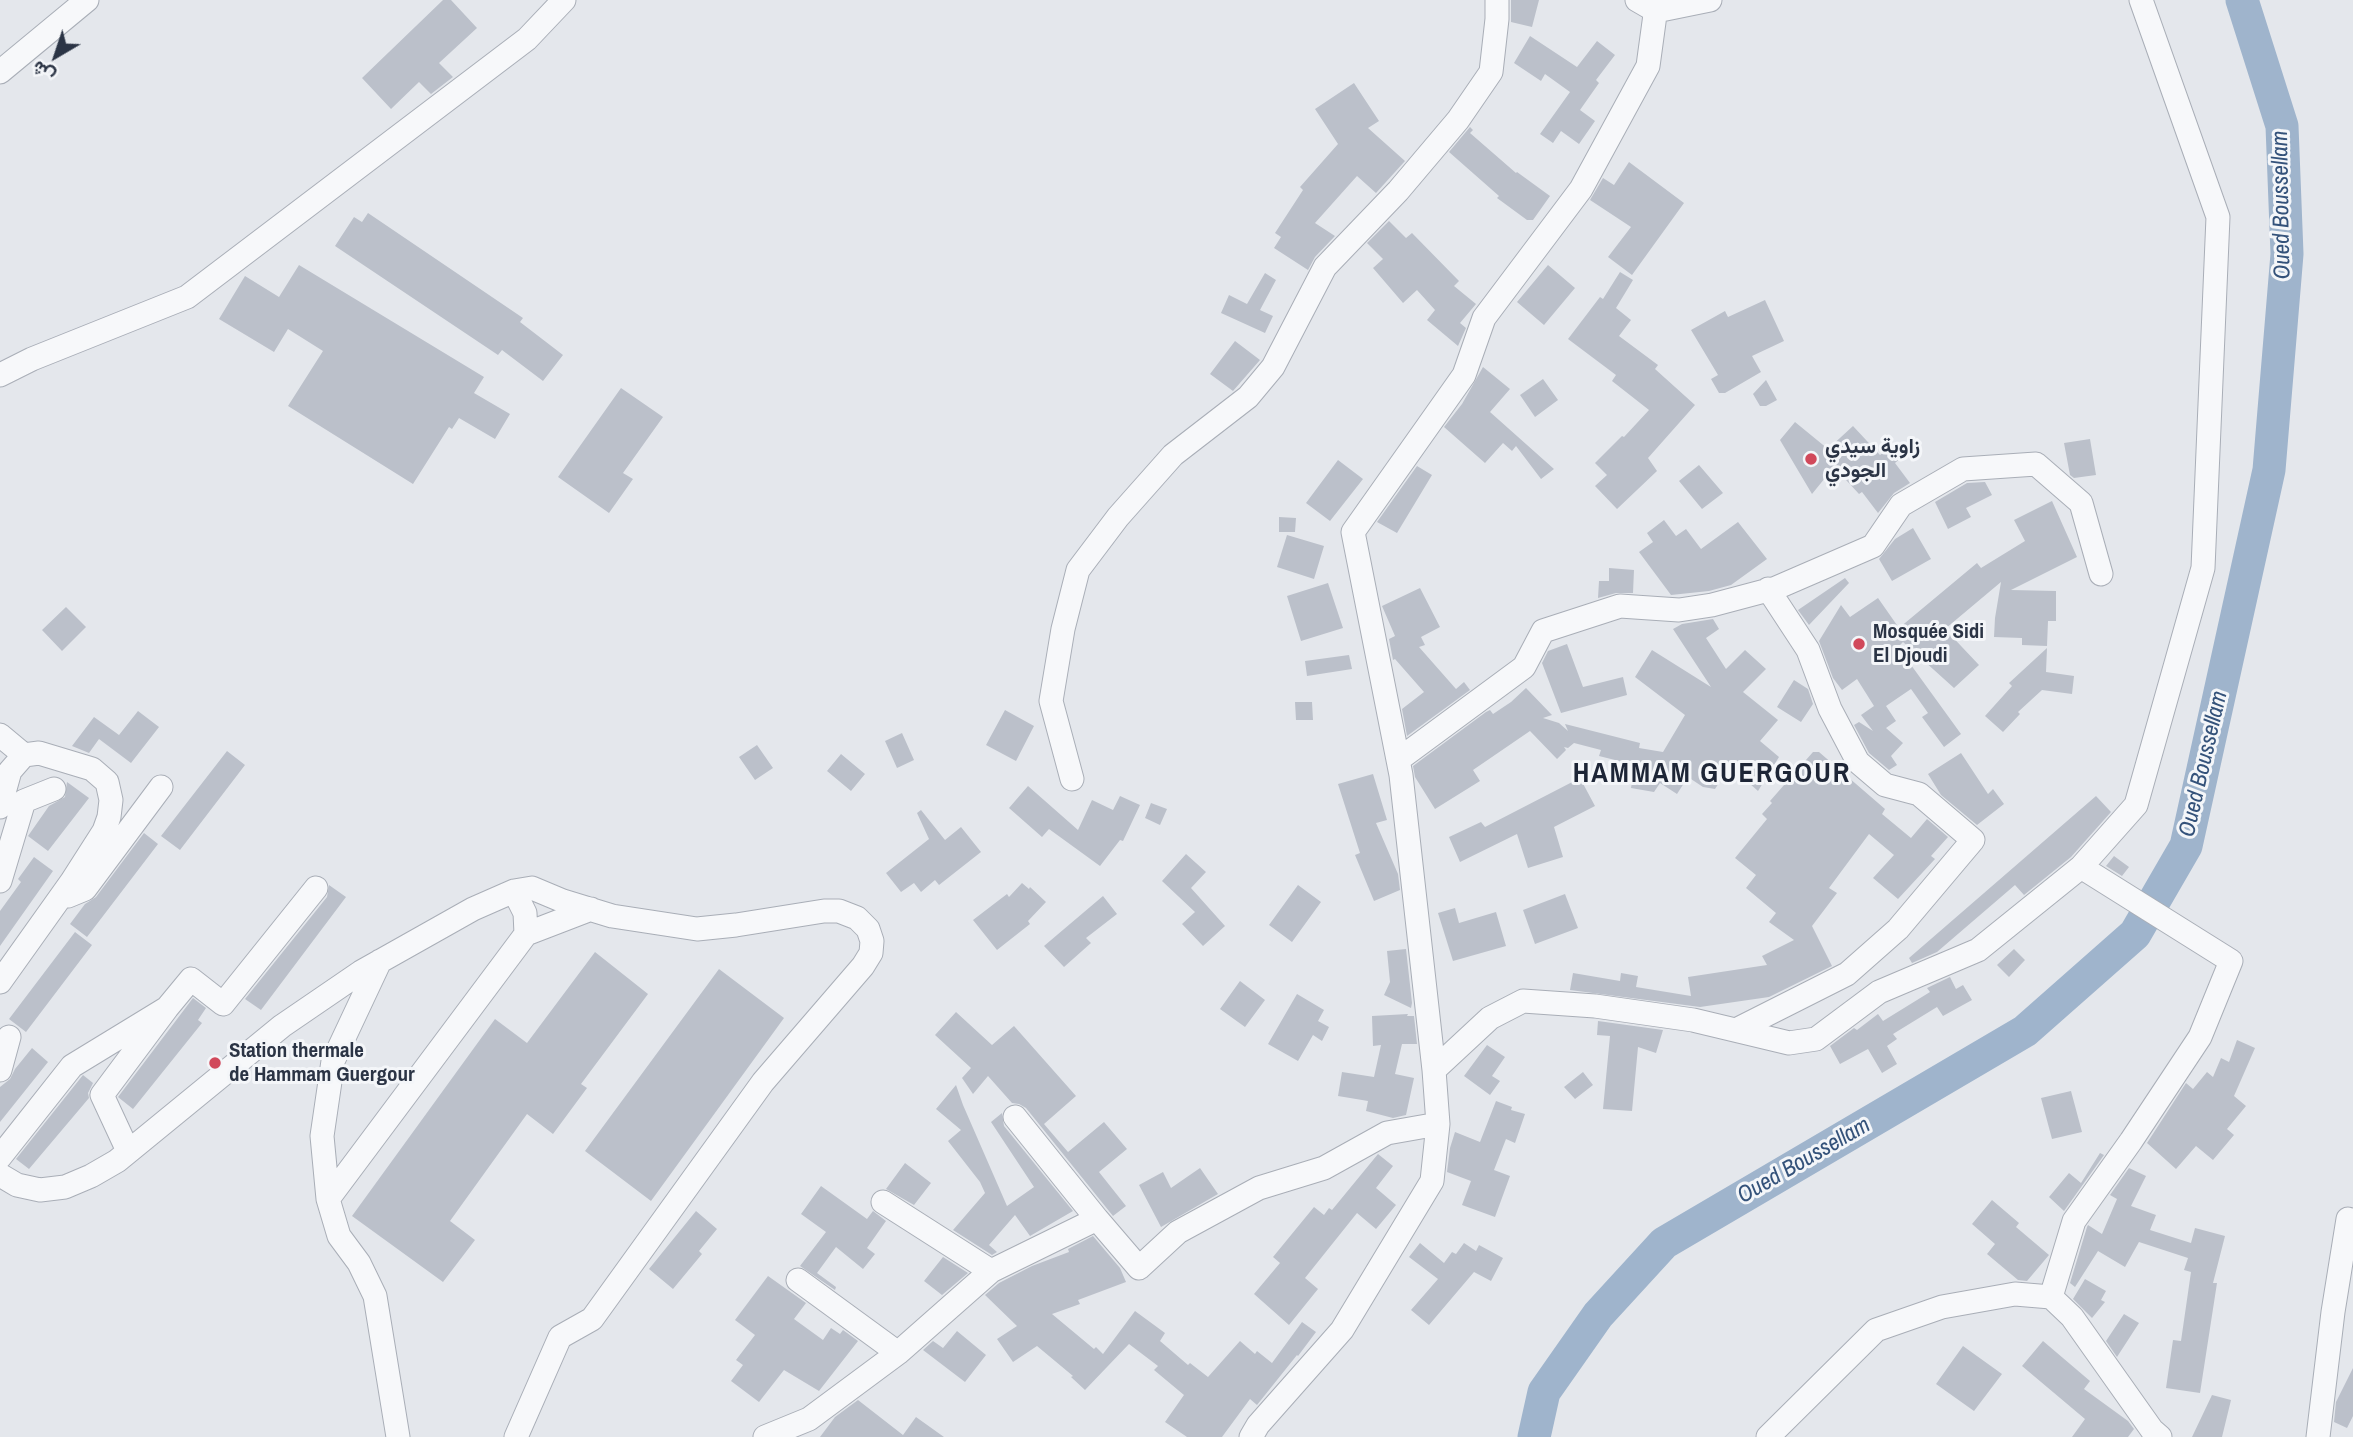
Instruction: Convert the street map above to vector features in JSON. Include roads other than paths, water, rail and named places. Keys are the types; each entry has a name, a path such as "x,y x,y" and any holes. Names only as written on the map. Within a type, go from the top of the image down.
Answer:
{"street":[{"path":"0,72 87,0"},
{"path":"527,39 543,0"},
{"path":"0,375 32,359 187,297 527,39 564,0"},
{"path":"1072,779 1051,701 1063,629 1078,570 1118,517 1173,455 1248,397 1272,368 1325,267 1398,191 1458,120 1491,72 1497,0"},
{"path":"1251,1437 1258,1424 1342,1330 1432,1181 1438,1124 1434,1070 1398,760 1353,532 1464,375 1484,317 1581,189 1648,66 1650,4 1710,0"},
{"path":"1434,1070 1490,1018 1523,1001 1595,1006 1693,1020 1789,1043 1816,1039 1879,992 1978,950 2081,867 2136,805 2203,568 2218,217 2141,0"},
{"path":"1398,760 1524,667 1543,631 1620,606 1679,610 1712,605 1824,569 1873,546 1901,505 1963,469 2036,464 2081,502 2101,574"},
{"path":"1736,1030 1847,974 1898,929 1973,840 1919,794 1885,785 1858,762 1830,709 1808,650 1768,589"},
{"path":"0,735 24,755"},
{"path":"0,807 10,771 24,755 39,753 92,769 107,782 111,800 104,831 0,982"},
{"path":"59,900 85,889 161,787"},
{"path":"0,881 24,801 54,789"},
{"path":"2051,1297 2074,1221 2200,1037 2231,961 2081,867"},
{"path":"128,1151 102,1095 191,979 223,1004 316,888"},
{"path":"0,1175 29,1188 53,1189 91,1176 128,1151 282,1026 380,961 473,909 514,891 532,888 612,916 697,929 824,911 839,911 857,918 868,929 873,941 871,953 863,966 763,1082 592,1319 560,1337 516,1437"},
{"path":"514,891 525,913 526,933"},
{"path":"328,1199 526,933 591,909"},
{"path":"380,961 333,1061 322,1136 328,1199 339,1236 359,1263 375,1296 398,1437"},
{"path":"0,1157 72,1066 167,1008"},
{"path":"0,1070 9,1037"},
{"path":"1015,1117 1139,1268 1178,1232 1259,1188 1324,1168 1387,1133 1438,1124"},
{"path":"883,1202 991,1271"},
{"path":"765,1437 810,1419 898,1353 991,1271 1097,1219"},
{"path":"2318,1437 2333,1312 2348,1219"},
{"path":"798,1280 898,1353"},
{"path":"1768,1437 1876,1330 1942,1307 2015,1294 2051,1297 2072,1317 2152,1430 2160,1437"}],"waterway":[{"name":"Oued Boussellam","path":"1534,1437 1544,1392 1598,1315 1664,1243 2025,1031 2135,934 2186,846 2269,470 2287,254 2282,126 2242,0"}],"place":[{"name":"زاوية سيدي الجودي","path":"1811,459"},
{"name":"Mosquée Sidi El Djoudi","path":"1859,644"},
{"name":"Station thermale de Hammam Guergour","path":"215,1063"}],"district":[{"name":"HAMMAM GUERGOUR","path":"1712,774"}]}
